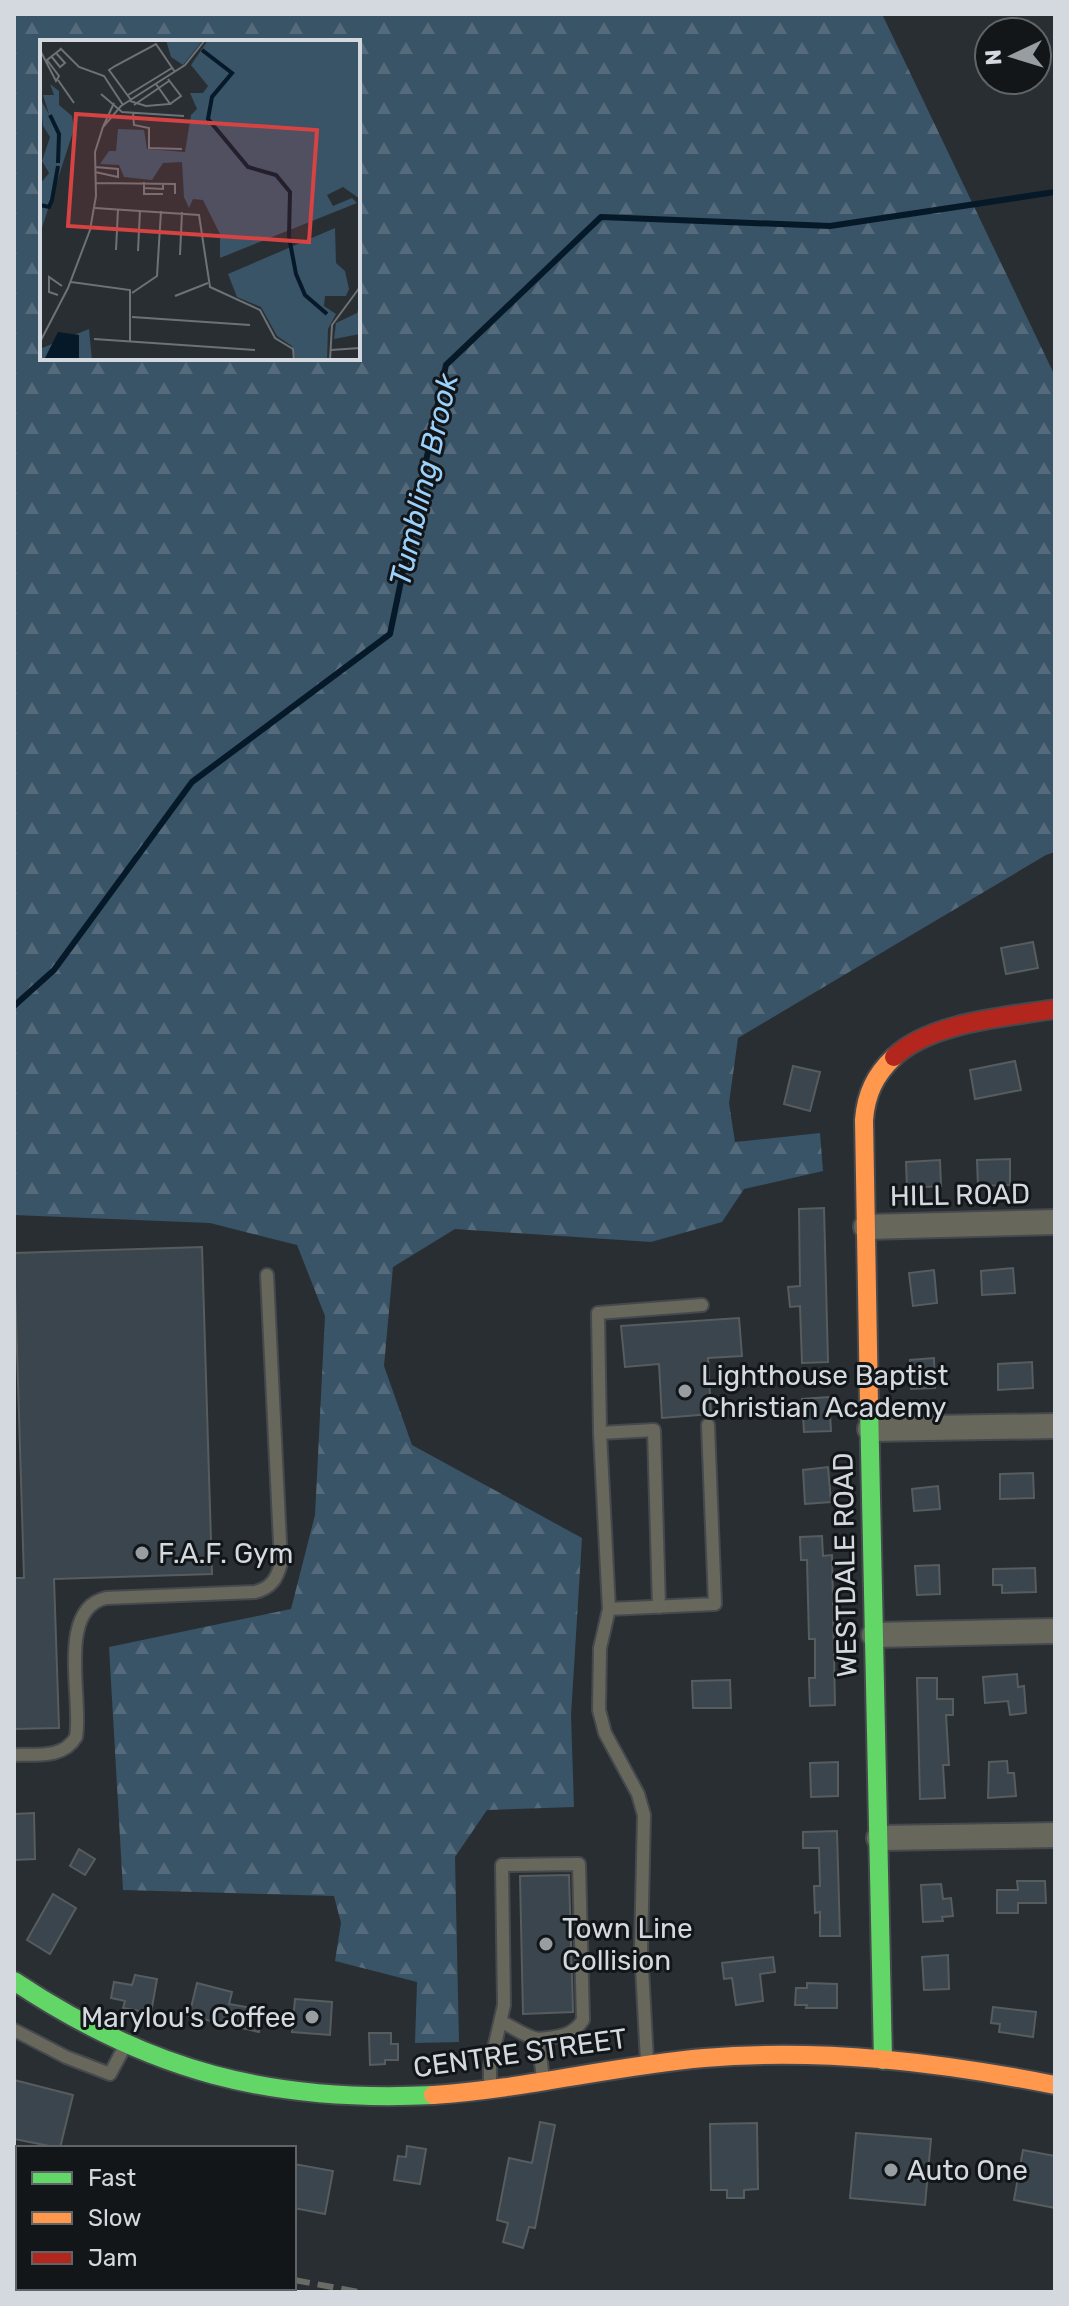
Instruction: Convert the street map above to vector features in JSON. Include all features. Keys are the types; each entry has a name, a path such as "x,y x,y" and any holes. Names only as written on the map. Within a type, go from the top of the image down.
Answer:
{"street":[{"name":"WESTDALE ROAD","path":"883,2060 864,1167 866,1103 873,1082 886,1062 905,1046 927,1036 1055,1009"},
{"name":"HILL ROAD","path":"866,1227 1055,1222"},
{"path":"870,1429 1055,1426"},
{"path":"874,1635 1055,1631"},
{"path":"879,1838 1055,1835"},
{"name":"CENTRE STREET","path":"14,1981 83,2024 127,2044 222,2077 307,2094 405,2098 490,2089 647,2064 765,2055 883,2060 1055,2085"}],"lane":[{"path":"14,1755 53,1754 64,1750 76,1737 77,1626 86,1608 93,1603 106,1598 255,1592 265,1590 279,1573 281,1563 267,1275"},
{"path":"647,2064 641,1949 644,1815 638,1794 605,1733 599,1710 600,1648 609,1609 600,1433 598,1313 702,1305"},
{"path":"609,1609 715,1604 708,1425"},
{"path":"600,1433 654,1430 659,1607"},
{"path":"490,2089 490,2066 504,2005 502,1865 579,1864 583,2020 578,2028 561,2037 538,2039 525,2037 501,2022"},
{"path":"14,2030 66,2057 110,2074 127,2044"},
{"path":"538,2039 543,2081"}],"green space":[{"path":"14,14 882,14 1055,376 1055,852 738,1038 729,1103 735,1142 820,1133 823,1171 744,1189 722,1222 651,1242 455,1229 393,1267 384,1366 412,1445 582,1538 571,1715 574,1807 487,1810 455,1857 459,2042 415,2043 417,1982 335,1961 341,1923 334,1896 123,1890 109,1647 291,1609 315,1515 325,1316 297,1245 210,1223 14,1215"}],"building":[{"path":"1033,942 1038,968 1006,974 1001,948"},
{"path":"1015,1061 1021,1090 975,1099 970,1070"},
{"path":"793,1066 820,1072 810,1111 784,1104"},
{"path":"1010,1159 1010,1185 978,1186 977,1160"},
{"path":"940,1160 941,1186 907,1188 906,1162"},
{"path":"824,1208 828,1362 802,1363 800,1306 790,1307 788,1287 800,1286 799,1209"},
{"path":"202,1247 212,1574 54,1579 59,1728 14,1729 14,1578 24,1578 14,1253"},
{"path":"1013,1268 1015,1293 982,1295 981,1271"},
{"path":"934,1270 937,1303 913,1306 909,1273"},
{"name":"Lighthouse Baptist Christian Academy","path":"739,1318 742,1356 708,1358 711,1414 662,1418 659,1364 625,1367 621,1326"},
{"path":"934,1358 935,1388 911,1389 910,1360"},
{"path":"1032,1362 1033,1388 998,1390 998,1364"},
{"path":"829,1397 831,1431 804,1432 802,1399"},
{"path":"828,1467 831,1502 805,1504 803,1470"},
{"path":"1033,1473 1034,1498 1000,1499 1000,1474"},
{"path":"938,1486 940,1509 914,1511 912,1489"},
{"path":"822,1536 823,1556 832,1555 835,1705 810,1706 809,1678 815,1678 815,1639 809,1639 807,1560 801,1560 800,1537"},
{"path":"939,1565 940,1594 917,1595 915,1566"},
{"path":"1035,1568 1036,1592 1002,1593 1002,1585 993,1585 993,1569"},
{"path":"1017,1674 1018,1687 1024,1686 1026,1713 1010,1715 1008,1701 985,1703 983,1677"},
{"path":"917,1678 937,1678 937,1699 953,1699 953,1715 946,1715 949,1765 943,1765 945,1798 920,1799"},
{"path":"730,1680 731,1708 693,1708 692,1681"},
{"path":"1007,1761 1008,1773 1014,1773 1016,1796 988,1798 989,1762"},
{"path":"838,1762 838,1796 811,1797 810,1763"},
{"path":"34,1813 35,1859 14,1860 14,1814"},
{"path":"837,1831 840,1936 820,1936 820,1912 815,1913 814,1886 820,1886 819,1848 803,1848 803,1832"},
{"path":"79,1849 95,1859 85,1875 70,1866"},
{"name":"Town Line Collision","path":"569,1875 573,2012 523,2014 520,1876"},
{"path":"1017,1881 1045,1881 1046,1903 1018,1903 1018,1913 997,1913 997,1890 1018,1890"},
{"path":"941,1884 943,1899 951,1898 953,1916 942,1917 943,1921 923,1922 921,1885"},
{"path":"53,1894 76,1908 50,1954 27,1940"},
{"path":"948,1955 949,1989 924,1990 922,1957"},
{"path":"773,1957 775,1972 760,1974 763,2001 736,2005 732,1978 724,1979 722,1963"},
{"path":"135,1975 157,1979 151,2013 123,2008 125,2001 111,1998 114,1982 132,1985"},
{"path":"197,1983 232,1992 229,2004 263,2010 259,2032 189,2016"},
{"path":"807,1983 837,1984 837,2008 795,2005 796,1988 807,1988"},
{"name":"Marylou's Coffee","path":"295,1999 332,2002 330,2035 292,2032"},
{"path":"993,2007 1036,2012 1033,2037 999,2032 1000,2024 991,2023"},
{"path":"369,2033 391,2033 391,2044 398,2044 398,2060 370,2065"},
{"path":"14,2080 73,2095 60,2146 14,2139"},
{"path":"540,2122 555,2125 535,2228 529,2227 523,2248 503,2242 508,2223 497,2220 509,2158 532,2163"},
{"path":"757,2123 758,2189 744,2190 744,2198 727,2198 727,2190 711,2190 710,2124"},
{"path":"856,2133 931,2139 925,2205 850,2198"},
{"path":"407,2146 426,2149 420,2184 394,2180 398,2156 406,2157"},
{"path":"1023,2150 1055,2156 1055,2208 1014,2200"},
{"path":"296,2164 333,2171 325,2214 296,2208"}],"waterway":[{"name":"Tumbling Brook","path":"14,1006 54,970 192,782 390,634 446,365 601,217 830,226 1055,192"}],"railway":[{"path":"296,2280 359,2292"},
{"path":"290,2290 299,2292"}],"traffic: fast":[{"path":"869,1404 883,2060"},
{"path":"14,1981 114,2038 163,2059 213,2075 318,2093 433,2095"}],"traffic: slow":[{"path":"869,1404 864,1120 873,1086 894,1057"},
{"path":"433,2095 501,2088 670,2062 748,2055 880,2059 1055,2085"}],"traffic: jam":[{"path":"894,1057 910,1045 948,1029 992,1018 1055,1009"}],"place":[{"name":"Lighthouse Baptist Christian Academy","path":"685,1391"},
{"name":"F.A.F. Gym","path":"142,1553"},
{"name":"Town Line Collision","path":"546,1944"},
{"name":"Marylou's Coffee","path":"312,2017"},
{"name":"Auto One","path":"891,2170"}]}
